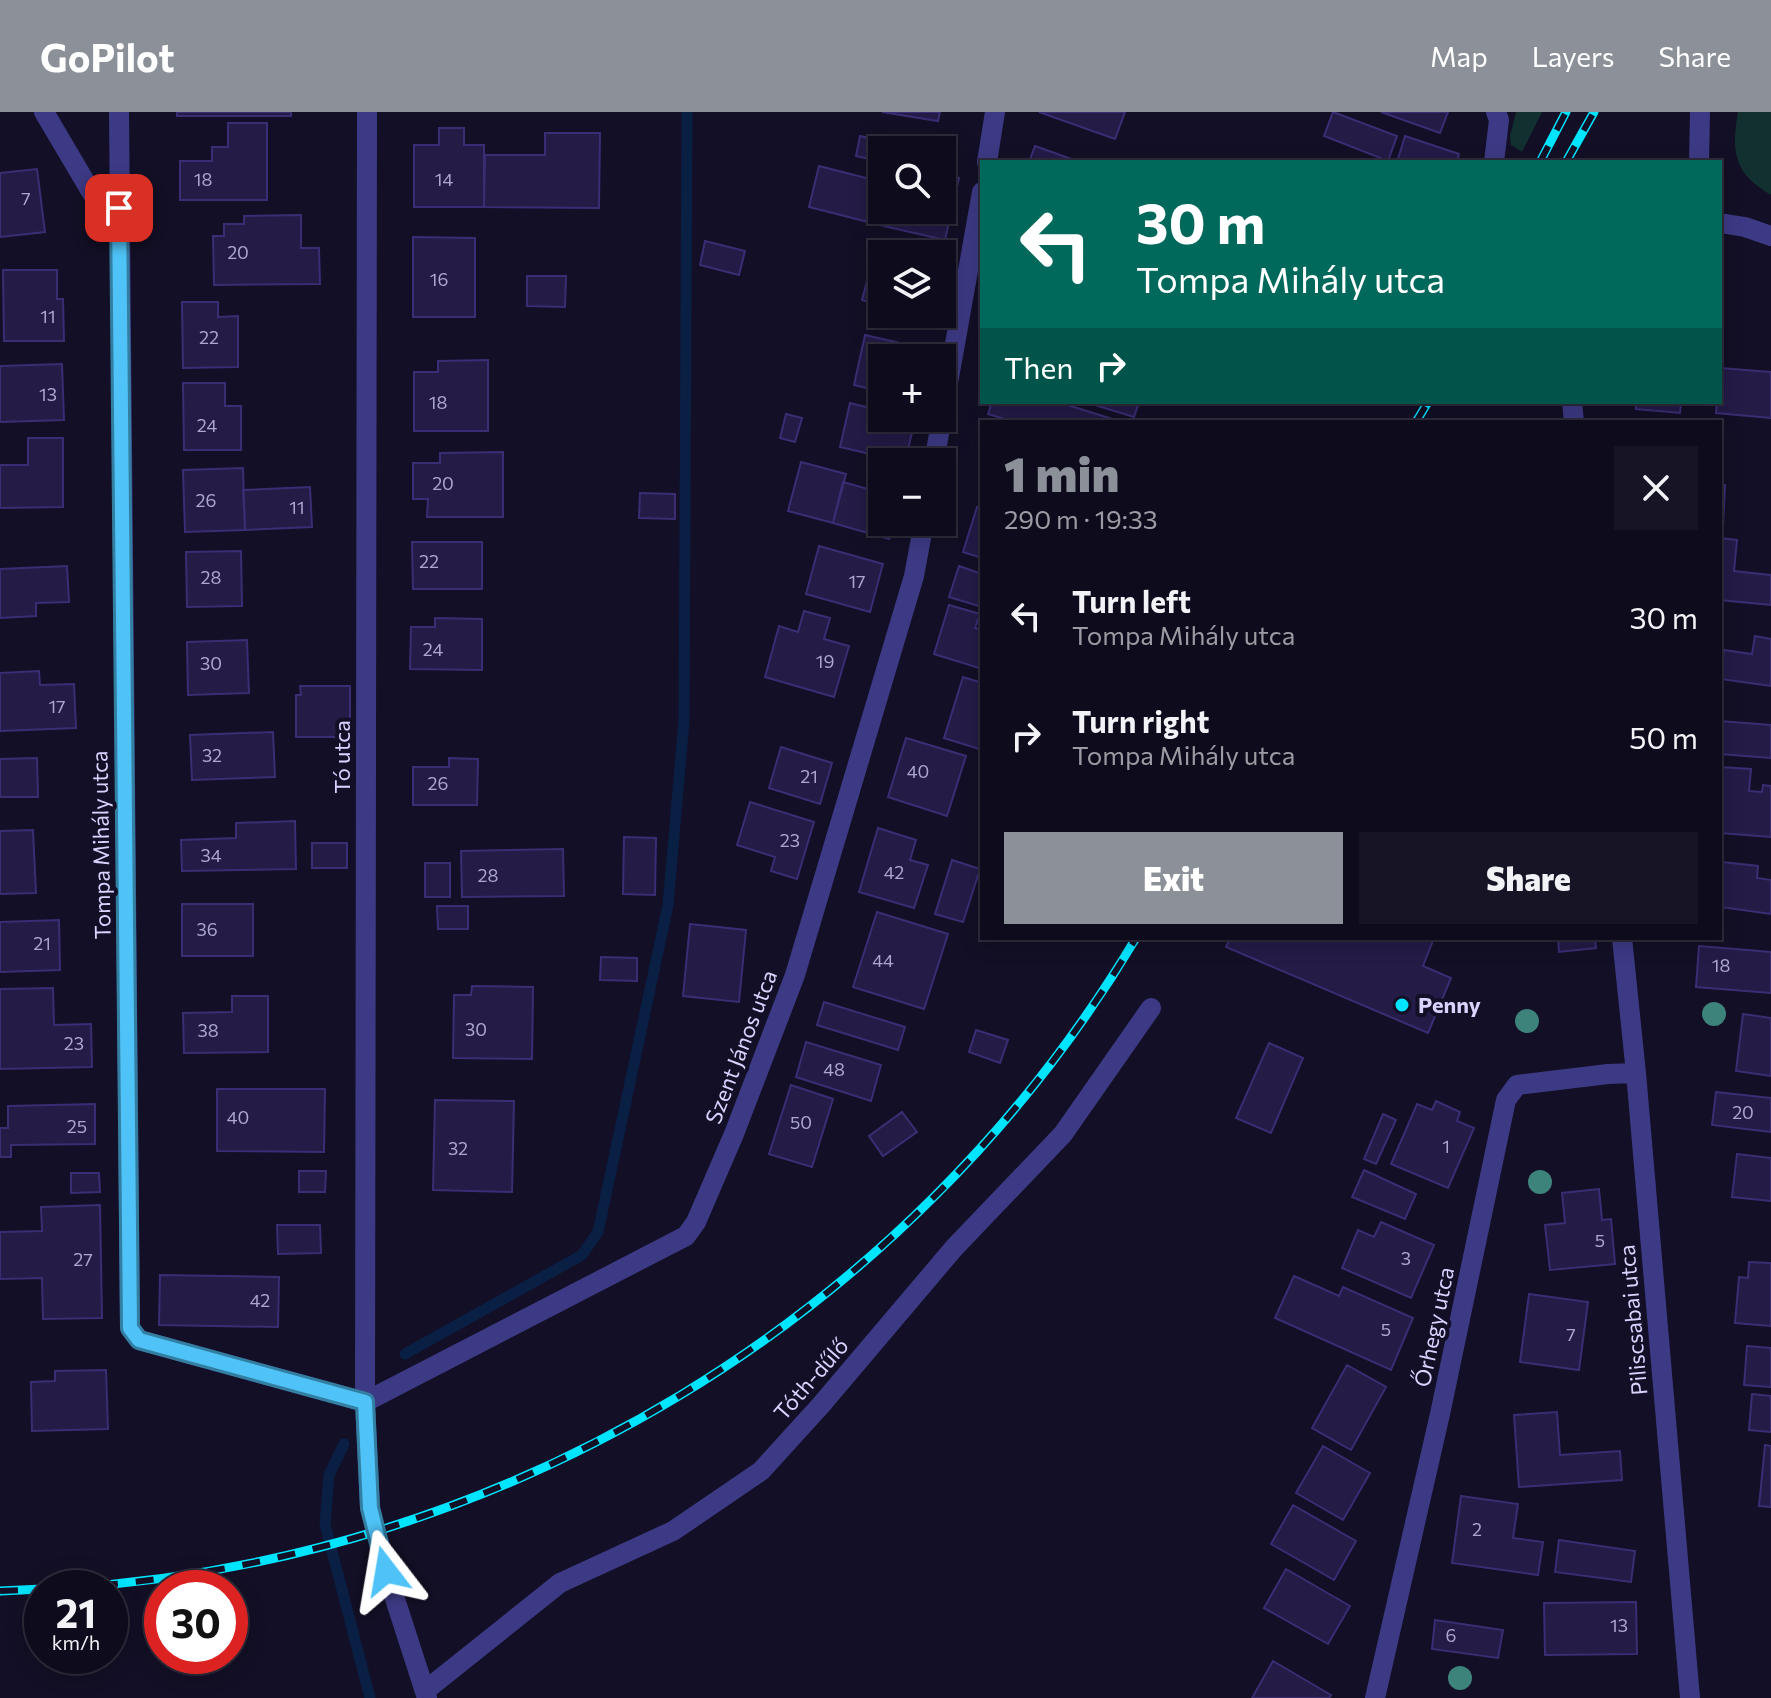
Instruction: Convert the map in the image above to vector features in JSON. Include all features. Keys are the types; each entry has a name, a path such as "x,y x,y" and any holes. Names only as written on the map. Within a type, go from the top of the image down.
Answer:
{"street":[{"path":"44,112 119,240"},
{"name":"Tompa Mihály utca","path":"119,112 130,1328 139,1340 365,1402"},
{"name":"Tó utca","path":"367,112 365,1402 370,1508 386,1571 427,1694"},
{"path":"987,160 995,112"},
{"path":"1494,160 1499,120 1496,112"},
{"path":"1699,160 1700,112"},
{"path":"936,448 980,203"},
{"path":"1722,223 1771,236"},
{"name":"Szent János utca","path":"365,1402 686,1236 696,1222 734,1134 795,975 914,576 921,536"},
{"name":"Piliscsabai utca","path":"1622,940 1690,1698"},
{"name":"Tóth-dűlő","path":"427,1694 560,1583 673,1531 761,1471 954,1248 1063,1134 1151,1008"},
{"name":"Őrhegy utca","path":"1375,1698 1440,1414 1506,1100 1517,1085 1636,1073"}],"green space":[{"path":"1516,112 1542,112 1522,152 1511,145"},
{"path":"1738,112 1771,112 1771,195 1749,179 1738,161 1735,139"}],"building":[{"path":"177,112 291,112 291,116 177,116"},
{"path":"882,112 940,112 938,121"},
{"path":"1039,112 1125,112 1115,139"},
{"path":"1333,112 1397,136 1388,160 1385,160 1324,136"},
{"path":"1381,112 1448,112 1440,133"},
{"path":"228,123 267,123 267,200 180,200 180,161 212,161 212,147 228,147"},
{"path":"439,128 464,128 464,145 484,145 484,207 414,207 414,145 439,145"},
{"path":"545,133 600,133 599,208 484,207 485,155 545,155"},
{"path":"860,136 868,138 868,159 856,156"},
{"path":"1405,136 1459,154 1458,160 1398,160"},
{"path":"1035,146 1074,160 1030,160"},
{"path":"819,166 868,178 868,222 809,207"},
{"path":"37,169 45,232 0,237 0,173"},
{"path":"301,215 301,248 319,248 320,284 214,285 213,236 224,236 224,224 244,224 244,216"},
{"path":"889,224 949,224 945,240 888,227"},
{"path":"413,237 475,238 475,317 413,317"},
{"path":"705,241 745,251 739,275 700,265"},
{"path":"3,270 57,270 57,299 63,299 64,341 4,341"},
{"path":"527,276 566,276 565,307 527,306"},
{"path":"868,277 868,302 862,300"},
{"path":"182,302 218,302 218,317 238,316 238,367 183,368"},
{"path":"865,335 905,344 868,344 868,388 854,385"},
{"path":"488,360 488,431 414,431 414,372 438,372 438,361"},
{"path":"62,364 64,420 0,422 0,366"},
{"path":"1722,368 1771,372 1771,418 1716,413 1717,404 1722,404"},
{"path":"183,383 225,383 225,406 241,406 241,450 184,450"},
{"path":"850,403 868,408 868,432 912,432 908,448 868,448 868,453 840,447"},
{"path":"991,404 1064,404 1116,420 1008,420 988,414"},
{"path":"1092,404 1138,404 1134,417"},
{"path":"1636,404 1681,404 1680,413 1636,409"},
{"path":"786,414 802,418 795,442 780,438"},
{"path":"28,438 63,438 63,507 0,508 0,465 28,465"},
{"path":"503,452 503,517 427,517 428,499 413,499 413,463 440,463 440,453"},
{"path":"801,462 846,474 833,523 788,511"},
{"path":"243,468 245,530 185,532 183,470"},
{"path":"843,482 868,489 868,533 833,523"},
{"path":"1722,485 1725,485 1723,527"},
{"path":"310,487 312,527 245,530 243,490"},
{"path":"640,493 675,494 675,519 639,518"},
{"path":"977,507 980,508 980,557 963,552"},
{"path":"1722,538 1737,540 1734,571 1771,575 1771,605 1722,600"},
{"path":"412,542 482,542 482,589 413,589"},
{"path":"819,546 883,564 870,612 806,594"},
{"path":"241,551 242,606 187,607 186,552"},
{"path":"67,566 69,602 36,603 36,616 0,618 0,569"},
{"path":"959,566 980,573 980,606 949,597"},
{"path":"949,605 980,614 975,628 980,629 980,668 934,654"},
{"path":"804,611 830,618 824,639 849,646 834,697 765,677 779,626 798,632"},
{"path":"435,618 482,619 482,670 410,669 411,627 435,627"},
{"path":"1755,636 1771,639 1771,686 1722,679 1724,650 1752,654"},
{"path":"247,640 249,693 188,695 187,642"},
{"path":"39,671 40,685 74,684 76,728 0,731 0,673"},
{"path":"963,677 980,682 980,749 944,738"},
{"path":"300,686 350,686 350,737 296,737 296,695 301,695"},
{"path":"1722,721 1771,725 1771,758 1722,754"},
{"path":"273,732 275,777 192,780 190,735"},
{"path":"906,738 966,756 947,816 888,797"},
{"path":"781,747 832,763 820,804 769,788"},
{"path":"37,758 38,797 0,797 0,759"},
{"path":"449,758 478,759 477,805 413,805 413,767 449,767"},
{"path":"1722,767 1751,769 1749,791 1762,792 1763,785 1771,786 1771,837 1722,833"},
{"path":"750,802 814,822 797,879 771,871 775,857 737,845"},
{"path":"295,821 296,869 182,871 181,840 236,838 236,823"},
{"path":"878,828 916,840 910,860 928,865 914,908 859,892"},
{"path":"33,830 36,893 0,894 0,831"},
{"path":"624,837 656,838 655,895 623,894"},
{"path":"312,843 347,843 347,868 312,868"},
{"path":"563,849 564,896 462,897 461,851"},
{"path":"952,860 980,869 963,922 935,914"},
{"path":"1722,862 1758,866 1757,878 1771,880 1771,914 1722,907"},
{"path":"425,863 450,863 450,897 425,897"},
{"path":"182,904 253,904 253,956 182,956"},
{"path":"437,906 468,906 468,929 438,929"},
{"path":"877,912 948,934 924,1009 853,987"},
{"path":"59,920 60,970 0,972 0,922"},
{"path":"690,924 746,930 739,1002 683,996"},
{"name":"Penny","path":"1229,940 1433,940 1423,966 1451,978 1428,1033 1226,947"},
{"path":"1558,940 1595,940 1596,948 1559,952"},
{"path":"1699,946 1771,952 1771,993 1696,987"},
{"path":"601,957 637,958 637,981 600,980"},
{"path":"472,986 533,987 532,1059 453,1058 454,995 471,995"},
{"path":"53,988 54,1025 91,1024 92,1067 0,1069 0,989"},
{"path":"232,996 268,996 268,1052 184,1053 183,1013 232,1012"},
{"path":"824,1002 905,1027 898,1050 817,1025"},
{"path":"1743,1014 1771,1018 1771,1076 1736,1071"},
{"path":"976,1030 1008,1040 1000,1063 969,1052"},
{"path":"806,1042 881,1065 871,1101 796,1077"},
{"path":"1269,1043 1303,1058 1271,1133 1236,1118"},
{"path":"791,1085 833,1099 812,1167 769,1154"},
{"path":"217,1089 325,1089 324,1152 217,1151"},
{"path":"1716,1092 1771,1098 1771,1132 1712,1125"},
{"path":"435,1100 514,1101 512,1192 433,1190"},
{"path":"1436,1101 1460,1112 1457,1121 1474,1128 1448,1188 1391,1164 1417,1104 1432,1110"},
{"path":"95,1104 95,1144 11,1145 11,1157 0,1157 0,1128 8,1128 8,1106"},
{"path":"902,1112 917,1132 883,1156 869,1136"},
{"path":"1383,1114 1396,1120 1376,1164 1364,1159"},
{"path":"1737,1154 1771,1158 1771,1201 1732,1197"},
{"path":"1364,1170 1416,1194 1405,1219 1352,1197"},
{"path":"299,1171 326,1171 325,1192 299,1192"},
{"path":"71,1173 99,1173 100,1192 71,1193"},
{"path":"1599,1189 1602,1220 1611,1219 1615,1264 1550,1270 1545,1225 1565,1223 1562,1193"},
{"path":"100,1205 102,1318 43,1319 42,1278 0,1279 0,1232 42,1231 41,1207"},
{"path":"1381,1222 1434,1245 1411,1298 1342,1268 1358,1230 1374,1237"},
{"path":"277,1225 320,1225 321,1253 278,1254"},
{"path":"1749,1262 1771,1263 1771,1326 1735,1323 1739,1277 1748,1278"},
{"path":"160,1275 279,1277 278,1327 159,1325"},
{"path":"1294,1276 1339,1296 1343,1287 1413,1318 1391,1370 1275,1318"},
{"path":"1529,1294 1588,1302 1579,1370 1520,1362"},
{"path":"1747,1346 1771,1348 1771,1387 1744,1385"},
{"path":"1347,1365 1386,1387 1351,1450 1312,1428"},
{"path":"106,1370 108,1429 32,1431 31,1382 55,1381 55,1371"},
{"path":"1752,1394 1771,1396 1771,1432 1749,1430"},
{"path":"1557,1412 1560,1455 1620,1451 1622,1480 1519,1487 1514,1415"},
{"path":"1765,1445 1771,1446 1771,1507 1759,1506"},
{"path":"1323,1446 1370,1473 1343,1520 1296,1493"},
{"path":"1461,1496 1518,1504 1513,1538 1543,1542 1538,1575 1452,1563"},
{"path":"1293,1505 1356,1541 1334,1580 1271,1544"},
{"path":"1559,1540 1635,1551 1631,1582 1555,1572"},
{"path":"1286,1569 1350,1606 1328,1644 1264,1608"},
{"path":"1636,1602 1637,1654 1545,1655 1544,1603"},
{"path":"1435,1620 1503,1630 1498,1658 1432,1649"},
{"path":"1273,1661 1331,1695 1329,1698 1252,1698"}],"waterway":[{"path":"405,1354 582,1255 598,1232 668,905 684,721 687,112"},
{"path":"344,1444 329,1475 325,1524 370,1698"}],"railway":[{"path":"1541,160 1566,112"},
{"path":"1567,160 1594,112"},
{"path":"1417,420 1427,404"},
{"path":"128,1580 227,1568 386,1528 537,1470 681,1395 814,1303 935,1196 1043,1074 1135,940"},
{"path":"0,1591 24,1590"}],"place":[{"name":"Penny","path":"1402,1005"}],"route":[{"path":"119,208 130,1328 139,1340 365,1402 370,1508 386,1571"}]}
